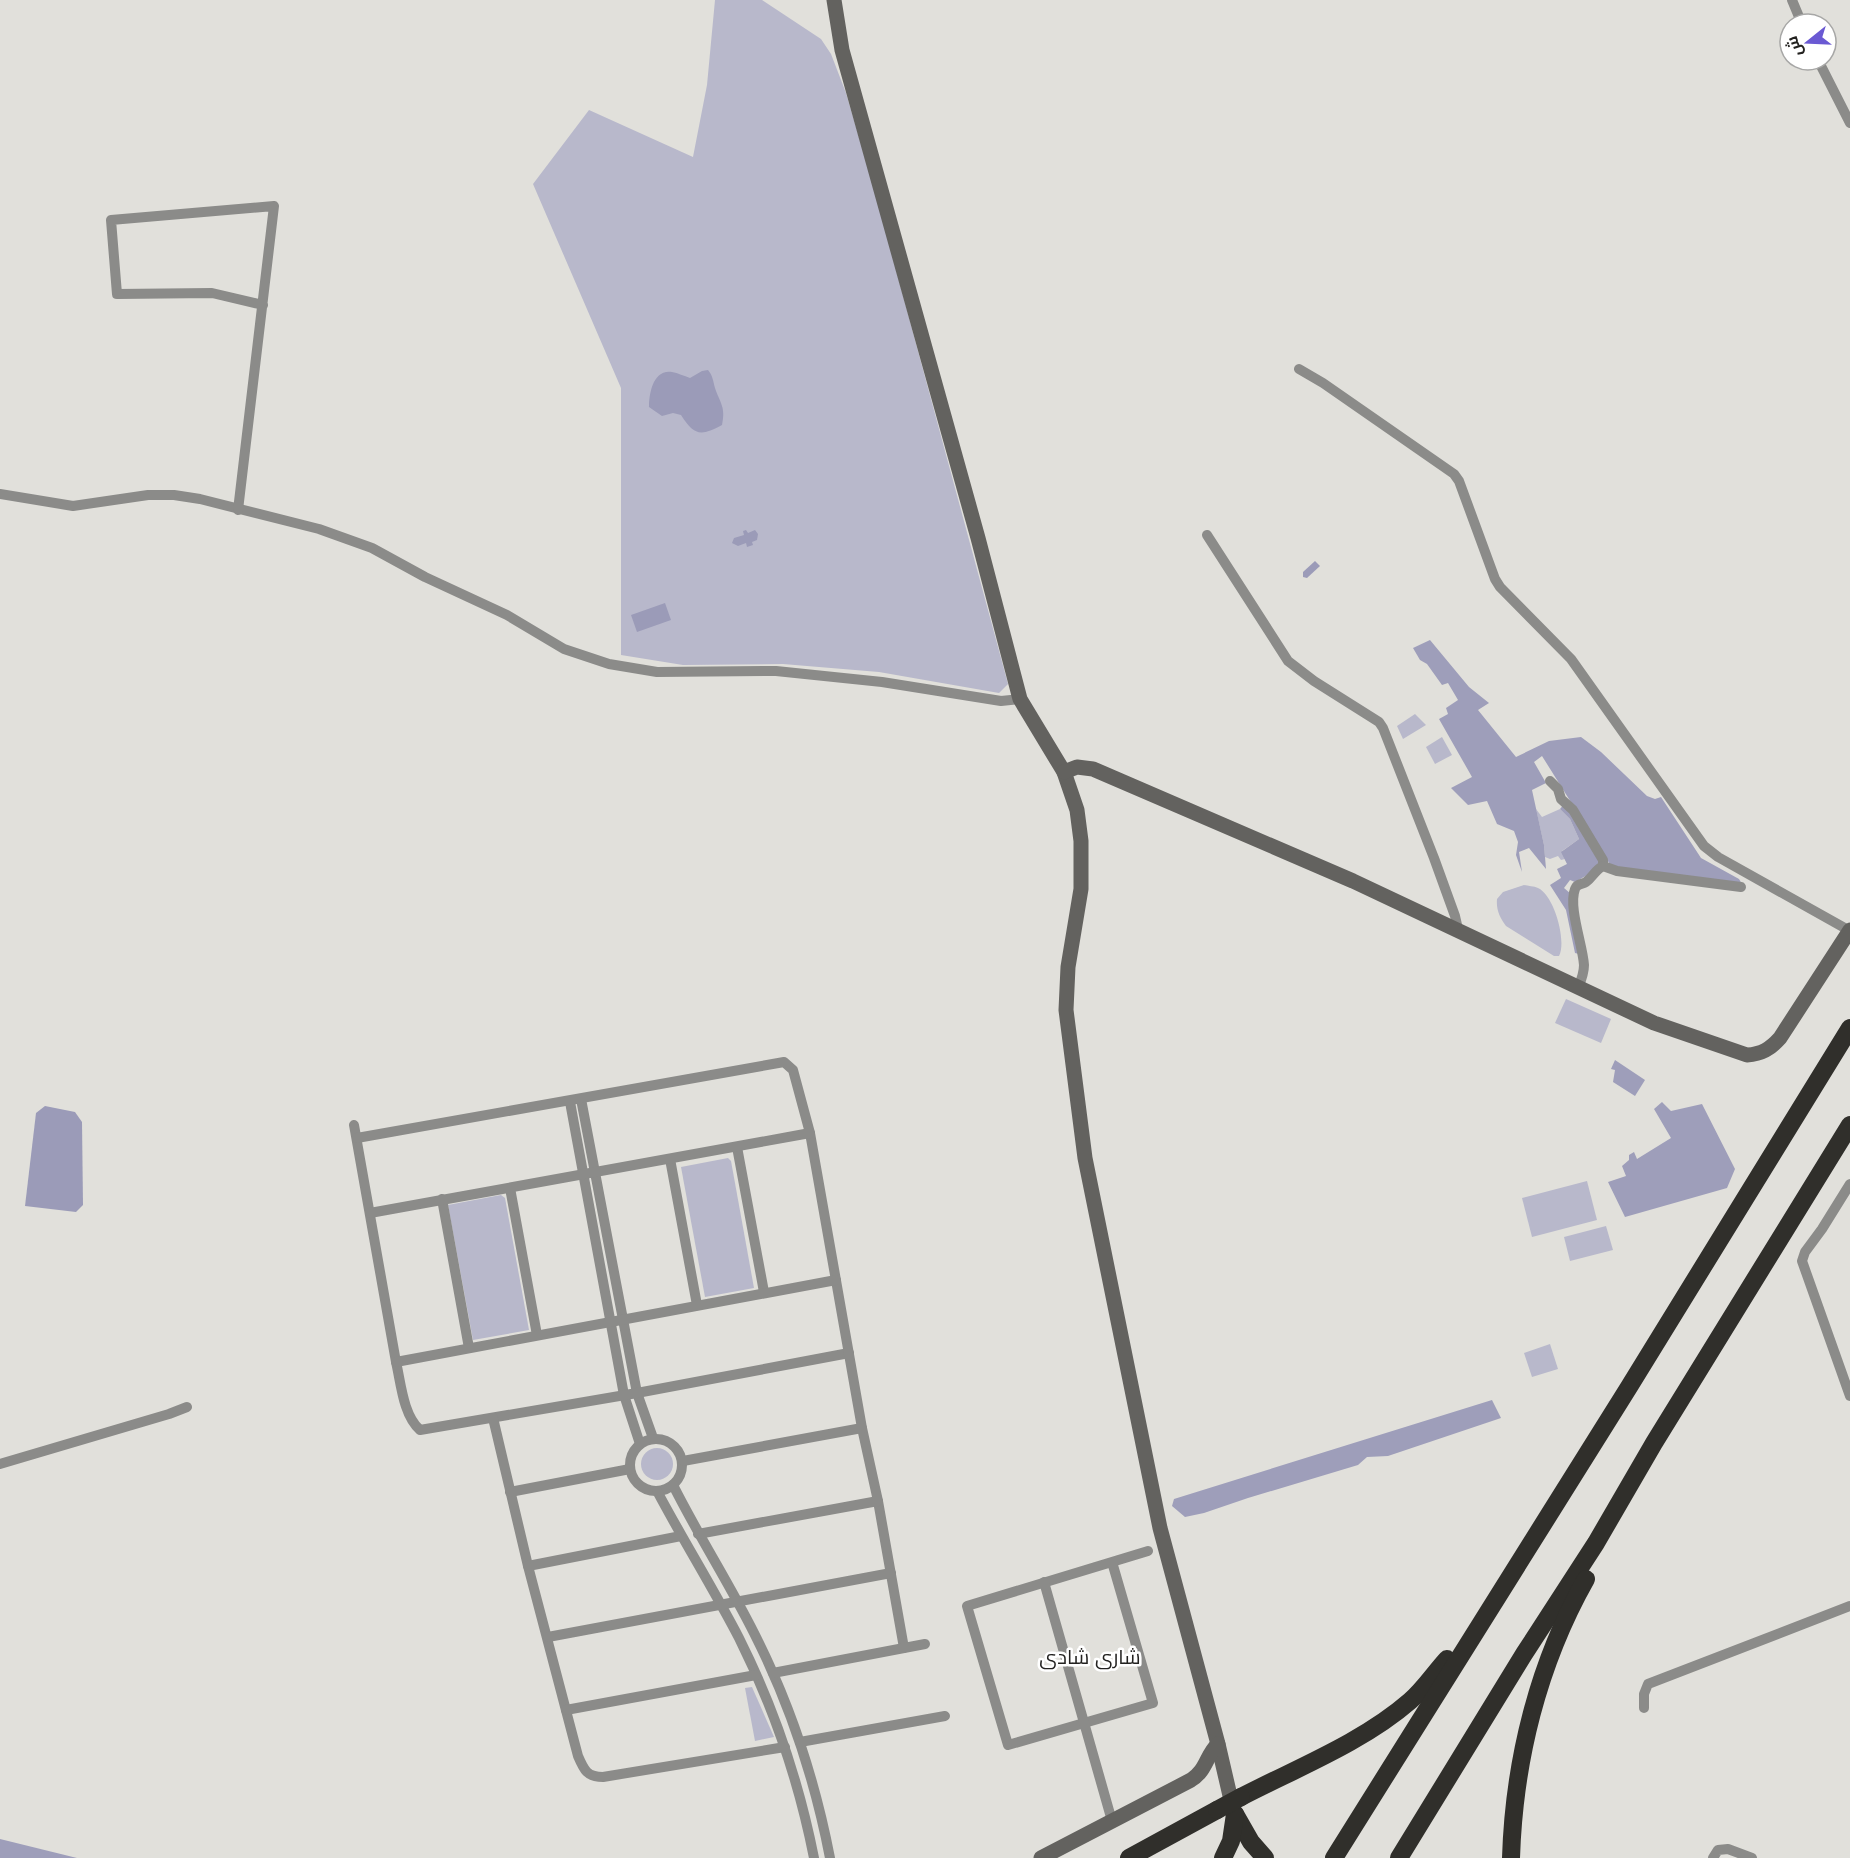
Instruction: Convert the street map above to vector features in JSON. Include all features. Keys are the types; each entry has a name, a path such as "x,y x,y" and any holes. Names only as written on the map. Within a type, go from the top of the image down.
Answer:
{"highway":[{"path":"1334,1858 1623,1397 1850,1028"},
{"path":"1399,1858 1524,1654 1596,1543 1654,1443 1850,1125"},
{"path":"1511,1858 1518,1769 1546,1666 1571,1607 1622,1511 1654,1443"},
{"path":"1128,1858 1231,1807 1392,1716 1412,1699 1485,1614"},
{"path":"1222,1858 1231,1841 1231,1807"},
{"path":"1231,1807 1251,1842 1265,1858"}],"street":[{"path":"834,0 842,50 978,538 1020,699 1064,772 1077,810 1081,841 1081,889 1068,968 1066,1010 1085,1158 1160,1528 1218,1744 1231,1807"},
{"path":"1824,72 1850,123"},
{"path":"238,510 263,305 274,206 111,220 117,294 212,292 263,305"},
{"path":"1064,772 1077,767 1093,769 1458,929 1654,1023 1747,1055 1760,1054 1772,1048 1850,931 1718,857 1704,846 1571,659 1500,587 1459,481 1454,474 1323,383 1299,369"},
{"path":"0,494 55,505 73,506 148,495 174,495 200,499 319,529 359,543 507,615 564,649 609,664 657,672 776,671 882,682 1001,701 1020,699"},
{"path":"1207,535 1288,661 1314,681 1379,722 1383,728 1434,858 1458,929"},
{"path":"1550,781 1558,789 1561,799 1574,810 1603,860 1603,866"},
{"path":"1578,988 1583,977 1584,966 1573,900 1578,885 1587,882 1596,869 1603,866 1617,871 1741,887"},
{"path":"357,1138 576,1101 784,1062 793,1070 810,1133 862,1428 878,1501 904,1648"},
{"path":"576,1101 616,1321 624,1395 640,1444"},
{"path":"354,1125 396,1362 413,1424 420,1430 637,1393 849,1353"},
{"path":"370,1213 810,1133"},
{"path":"737,1147 764,1292"},
{"path":"670,1159 697,1305"},
{"path":"1850,1184 1805,1252 1802,1261 1850,1396"},
{"path":"510,1188 537,1335"},
{"path":"442,1199 469,1348"},
{"path":"396,1362 836,1280"},
{"path":"616,1321 653,1438"},
{"path":"0,1464 187,1407"},
{"path":"493,1418 528,1566 566,1710 582,1766 587,1774 594,1777 785,1747"},
{"path":"683,1461 862,1428"},
{"path":"653,1438 664,1439 672,1443 683,1461 681,1475 673,1485 657,1491 638,1484 630,1469 633,1452 640,1444 653,1438"},
{"path":"510,1492 630,1469"},
{"path":"673,1485 698,1534 738,1602 773,1673 800,1742 819,1808 830,1858"},
{"path":"657,1491 720,1604 756,1675 785,1747 800,1792 814,1858"},
{"path":"698,1534 878,1501"},
{"path":"528,1566 681,1536"},
{"path":"1112,1562 1153,1703 1008,1745 967,1606 1148,1551"},
{"path":"548,1637 891,1573"},
{"path":"1044,1582 1112,1821"},
{"path":"1644,1708 1644,1694 1648,1684 1850,1606"},
{"path":"773,1673 925,1644"},
{"path":"566,1710 756,1675"},
{"path":"800,1742 945,1716"},
{"path":"1041,1858 1196,1777 1218,1744"},
{"path":"1713,1858 1715,1852 1725,1848 1752,1858"}],"shaded area":[{"path":"715,0 762,0 821,39 831,54 846,93 875,192 1008,684 999,693 879,672 783,664 683,665 621,655 621,388 533,184 589,110 693,157 707,85"},
{"path":"708,370 722,405 722,425 708,431 698,432 690,427 681,415 673,413 662,416 649,407 651,389 660,374 672,372 690,378"},
{"path":"746,530 748,533 755,530 758,534 757,540 752,542 753,545 747,547 746,543 738,546 732,543 734,538 744,535 743,531"},
{"path":"1315,561 1320,566 1307,578 1303,577 1303,572"},
{"path":"665,603 671,620 637,632 631,615"},
{"path":"1430,640 1469,687 1489,703 1478,710 1516,757 1549,741 1581,737 1601,752 1647,796 1655,799 1661,797 1701,858 1739,879 1742,884 1611,866 1542,756 1534,762 1546,783 1532,790 1544,845 1546,869 1529,848 1519,852 1522,872 1516,855 1518,842 1514,831 1497,824 1487,801 1468,805 1451,788 1472,777 1439,719 1448,714 1446,708 1458,700 1448,683 1442,685 1427,664 1420,660 1413,648"},
{"path":"1415,714 1426,725 1403,739 1397,726"},
{"path":"1442,737 1452,755 1435,764 1426,747"},
{"path":"1565,803 1600,863 1589,874 1575,882 1570,880 1564,888 1571,894 1579,954 1575,953 1566,910 1550,885 1561,878 1557,869 1567,864 1561,852 1579,839 1570,819 1560,809"},
{"path":"1536,809 1542,817 1560,809 1570,819 1579,839 1562,851 1565,859 1561,860 1558,856 1550,859 1545,857"},
{"path":"1524,885 1536,887 1544,892 1554,909 1560,930 1559,956 1554,956 1506,926 1500,917 1497,899 1503,892"},
{"path":"1566,999 1611,1019 1601,1043 1555,1023"},
{"path":"1615,1060 1645,1080 1635,1096 1613,1082 1615,1070 1611,1069"},
{"path":"1662,1102 1671,1111 1702,1104 1735,1169 1727,1188 1625,1217 1608,1182 1626,1176 1622,1166 1629,1160 1629,1155 1634,1152 1637,1159 1671,1138 1654,1109"},
{"path":"45,1106 75,1112 82,1122 83,1205 76,1212 25,1206 36,1113"},
{"path":"728,1158 731,1161 754,1288 705,1297 681,1167"},
{"path":"1587,1181 1597,1220 1532,1237 1522,1198"},
{"path":"501,1195 505,1198 529,1330 473,1340 448,1205"},
{"path":"1606,1226 1613,1250 1570,1261 1564,1237"},
{"path":"1550,1344 1558,1369 1532,1377 1524,1353"},
{"path":"1492,1400 1501,1418 1388,1456 1367,1457 1358,1465 1204,1513 1185,1517 1172,1506 1174,1499"},
{"path":"657,1448 669,1452 673,1464 669,1476 657,1480 645,1476 641,1464 645,1452"},
{"path":"752,1687 774,1737 755,1741 745,1688"},
{"path":"0,1839 77,1858 0,1858"}],"district":[{"name":"شاری شادی","path":"1090,1657"}]}
